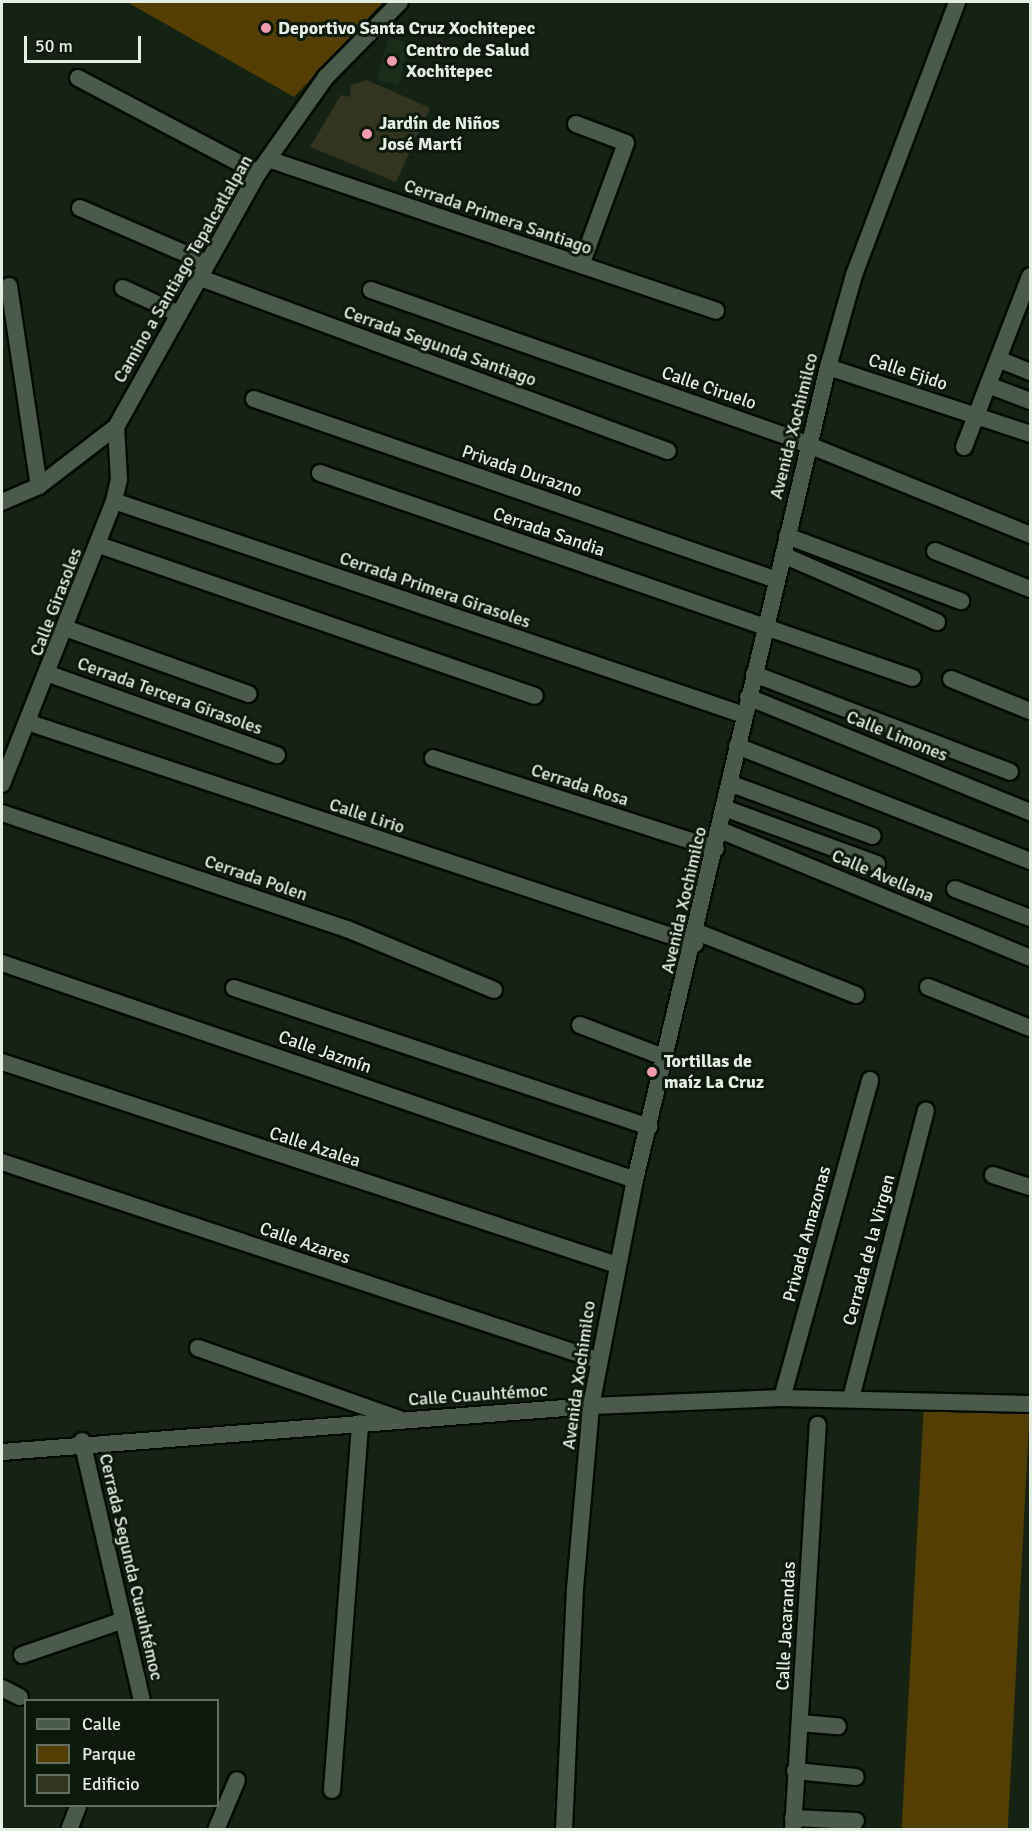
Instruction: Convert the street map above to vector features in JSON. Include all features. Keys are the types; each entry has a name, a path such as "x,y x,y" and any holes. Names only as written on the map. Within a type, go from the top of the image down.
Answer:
{"street":[{"name":"Camino a Santiago Tepalcatlalpan","path":"2,502 39,486 116,428 258,173 326,76 400,2"},
{"name":"Avenida Xochimilco","path":"564,1830 575,1589 591,1406 597,1360 617,1265 696,938 736,746 828,367 854,275 957,2"},
{"path":"78,78 258,173"},
{"path":"576,124 626,143 581,266"},
{"name":"Cerrada Primera Santiago","path":"268,159 716,311"},
{"name":"Cerrada Segunda Santiago","path":"80,208 202,270 668,451"},
{"path":"964,447 1030,276"},
{"path":"9,286 39,486"},
{"path":"123,288 179,314"},
{"name":"Calle Ciruelo","path":"371,290 794,439 808,449 1030,536"},
{"path":"998,359 1030,372"},
{"name":"Calle Ejido","path":"828,367 1030,434"},
{"path":"988,385 1030,401"},
{"name":"Privada Durazno","path":"254,399 777,580"},
{"name":"Calle Girasoles","path":"2,784 27,722 50,674 65,628 99,545 114,501 119,480 116,428"},
{"name":"Cerrada Sandia","path":"320,473 913,678"},
{"name":"Cerrada Primera Girasoles","path":"114,501 744,715"},
{"path":"787,536 961,601"},
{"path":"99,545 535,696"},
{"path":"935,551 1030,589"},
{"path":"783,555 937,622"},
{"path":"65,628 248,694"},
{"name":"Cerrada Tercera Girasoles","path":"50,674 277,755"},
{"path":"754,674 1010,772"},
{"path":"951,679 1030,711"},
{"name":"Calle Limones","path":"748,697 1030,812"},
{"name":"Calle Lirio","path":"27,722 696,938 856,995"},
{"path":"736,746 1030,861"},
{"name":"Cerrada Rosa","path":"433,758 716,849"},
{"path":"729,783 872,836"},
{"path":"724,808 877,864"},
{"name":"Cerrada Polen","path":"2,813 347,929 494,990"},
{"name":"Calle Avellana","path":"720,830 1030,958"},
{"path":"955,890 1030,918"},
{"name":"Calle Jazmín","path":"2,963 636,1180"},
{"path":"928,987 1030,1028"},
{"path":"234,988 649,1127"},
{"path":"580,1025 666,1058"},
{"name":"Calle Azalea","path":"2,1062 617,1265"},
{"name":"Privada Amazonas","path":"782,1398 870,1080"},
{"name":"Cerrada de la Virgen","path":"851,1398 926,1111"},
{"name":"Calle Azares","path":"2,1162 597,1360"},
{"path":"993,1175 1030,1187"},
{"path":"198,1348 401,1420"},
{"name":"Calle Cuauhtémoc","path":"2,1452 82,1441 591,1406 782,1398 1030,1400"},
{"path":"332,1790 360,1423"},
{"name":"Calle Jacarandas","path":"793,1824 818,1425"},
{"name":"Cerrada Segunda Cuauhtémoc","path":"82,1441 121,1621 141,1699"},
{"path":"22,1655 121,1621"},
{"path":"2,1688 20,1697"},
{"path":"800,1723 838,1726"},
{"path":"795,1771 856,1777"},
{"path":"216,1830 222,1803 237,1780"},
{"path":"69,1830 78,1807"},
{"path":"793,1824 856,1821"}],"shaded area":[{"name":"Centro de Salud Xochitepec","path":"389,38 410,44 398,85 377,79"}],"green space":[{"name":"Deportivo Santa Cruz Xochitepec","path":"127,2 383,2 294,97"},
{"path":"924,1402 1030,1408 1008,1830 902,1829"}],"building":[{"name":"Jardín de Niños José Martí","path":"367,80 430,108 396,182 310,147 341,95 350,97 351,85"}],"place":[{"name":"Deportivo Santa Cruz Xochitepec","path":"266,28"},
{"name":"Centro de Salud Xochitepec","path":"392,61"},
{"name":"Jardín de Niños José Martí","path":"367,134"},
{"name":"Tortillas de maíz La Cruz","path":"652,1072"}]}
